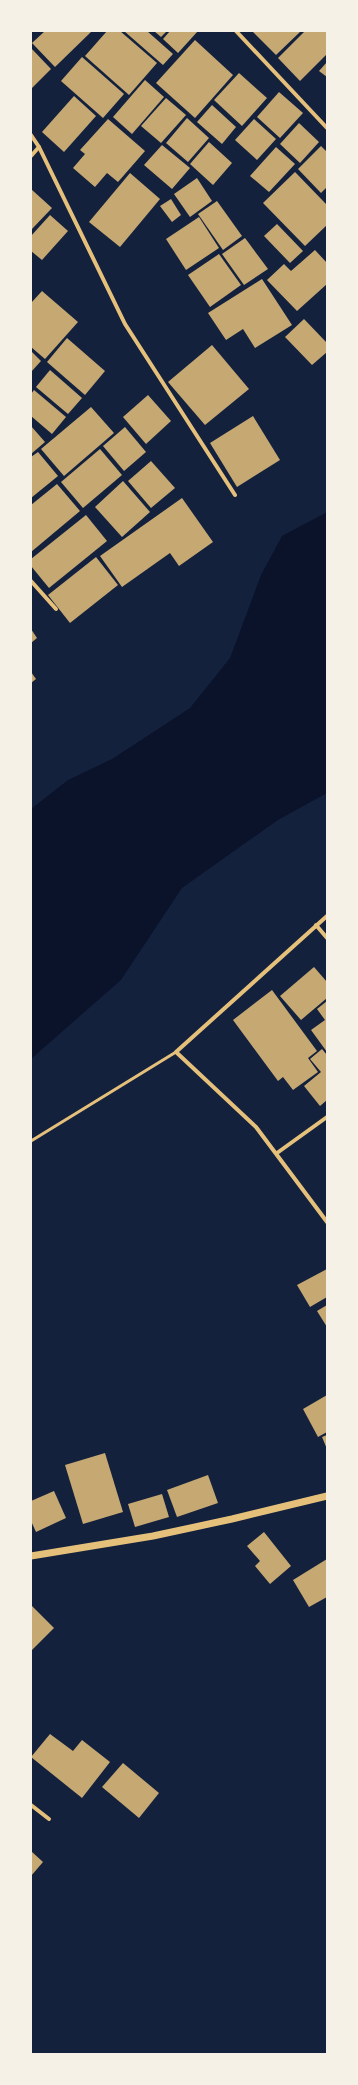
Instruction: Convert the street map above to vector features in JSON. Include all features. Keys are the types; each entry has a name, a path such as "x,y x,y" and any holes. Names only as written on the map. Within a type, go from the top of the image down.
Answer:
{"street":[{"path":"236,31 327,128"},
{"path":"31,135 39,147 125,324 235,495"},
{"path":"31,156 39,147"},
{"path":"31,581 56,609"},
{"path":"327,916 176,1052 256,1127 277,1153 327,1222"},
{"path":"316,925 327,938"},
{"path":"277,1153 327,1117"},
{"path":"31,1556 153,1536 327,1496"},
{"path":"31,1805 49,1819"}],"lane":[{"path":"31,1141 176,1052"}],"water":[{"path":"327,512 327,793 278,820 182,888 121,980 31,1059 31,809 68,780 112,759 190,708 230,658 261,575 282,536"}],"building":[{"path":"45,31 92,31 55,67 32,43"},
{"path":"107,31 120,31 157,63 129,95 85,56"},
{"path":"124,31 147,31 173,54 163,65"},
{"path":"154,31 167,31 161,37"},
{"path":"170,31 198,31 178,53 163,39"},
{"path":"252,31 301,31 276,55"},
{"path":"305,31 327,31 327,54 300,81 278,58"},
{"path":"195,40 233,75 195,118 156,83"},
{"path":"31,48 51,69 31,89"},
{"path":"82,57 124,94 103,118 61,81"},
{"path":"327,62 327,77 319,71"},
{"path":"239,73 267,98 242,126 214,100"},
{"path":"145,80 164,97 132,134 113,117"},
{"path":"279,92 303,113 280,138 257,117"},
{"path":"74,96 96,116 64,152 42,132"},
{"path":"166,98 186,115 161,143 141,126"},
{"path":"212,105 236,127 222,144 197,122"},
{"path":"187,118 209,138 188,162 166,143"},
{"path":"108,119 145,151 118,182 107,173 95,187 73,168 85,154 80,150"},
{"path":"254,119 276,139 257,160 235,140"},
{"path":"299,123 319,142 300,163 280,144"},
{"path":"209,142 232,163 213,185 190,164"},
{"path":"162,145 190,168 172,189 144,165"},
{"path":"321,146 327,152 327,187 321,193 298,169"},
{"path":"276,147 295,164 269,192 250,176"},
{"path":"295,172 327,205 327,225 305,246 263,203"},
{"path":"130,173 160,199 120,247 89,222"},
{"path":"197,178 212,201 190,217 174,194"},
{"path":"31,189 52,208 31,230"},
{"path":"171,199 181,215 172,222 160,206"},
{"path":"217,201 242,236 223,250 198,214"},
{"path":"50,215 68,231 42,260 31,251 31,236"},
{"path":"199,217 219,248 186,270 166,239"},
{"path":"277,224 303,251 290,263 264,236"},
{"path":"245,238 268,269 244,285 222,254"},
{"path":"315,250 327,263 327,284 297,311 267,280 284,264 291,271"},
{"path":"219,254 241,285 210,307 188,275"},
{"path":"262,279 292,325 255,348 243,329 226,340 208,313"},
{"path":"42,291 78,322 45,359 31,347 31,303"},
{"path":"304,319 327,343 327,352 312,365 285,337"},
{"path":"67,338 105,371 85,395 47,362"},
{"path":"212,345 249,389 205,425 168,382"},
{"path":"31,351 41,361 31,372"},
{"path":"50,370 82,398 68,414 36,387"},
{"path":"34,390 66,417 52,434 31,416 31,394"},
{"path":"148,395 171,421 146,444 123,417"},
{"path":"91,407 114,433 64,476 41,449"},
{"path":"253,416 280,460 237,487 210,443"},
{"path":"31,426 45,442 31,454"},
{"path":"125,427 146,452 124,471 103,446"},
{"path":"100,449 122,475 83,508 61,482"},
{"path":"38,452 58,476 31,498 31,457"},
{"path":"151,461 175,488 151,508 128,481"},
{"path":"123,481 150,512 122,537 95,507"},
{"path":"57,484 80,511 31,552 31,505"},
{"path":"182,498 213,542 179,566 170,553 122,587 100,556"},
{"path":"86,515 107,541 49,588 31,566 31,559"},
{"path":"96,557 118,585 70,623 48,595"},
{"path":"31,629 37,638 31,643"},
{"path":"31,672 36,679 31,683"},
{"path":"314,967 327,982 327,998 301,1020 280,996"},
{"path":"272,990 317,1051 308,1058 318,1072 293,1090 283,1077 278,1081 233,1020"},
{"path":"327,1001 327,1052 311,1030 325,1020 317,1009"},
{"path":"322,1049 327,1055 327,1100 320,1106 304,1086 321,1072 310,1059"},
{"path":"327,1269 327,1297 310,1307 297,1285"},
{"path":"327,1305 327,1327 317,1311"},
{"path":"327,1395 327,1432 318,1437 303,1409"},
{"path":"327,1435 327,1449 322,1437"},
{"path":"105,1453 123,1512 83,1524 65,1465"},
{"path":"208,1475 218,1503 177,1517 167,1490"},
{"path":"54,1491 66,1518 36,1532 31,1521 31,1501"},
{"path":"162,1494 169,1517 135,1527 128,1504"},
{"path":"264,1532 291,1566 270,1584 255,1566 260,1561 247,1546"},
{"path":"327,1559 327,1597 309,1607 293,1580"},
{"path":"31,1605 54,1628 31,1651"},
{"path":"50,1734 73,1751 82,1740 110,1762 82,1798 31,1757"},
{"path":"123,1763 159,1793 139,1818 102,1787"},
{"path":"31,1851 43,1862 31,1876"}]}
